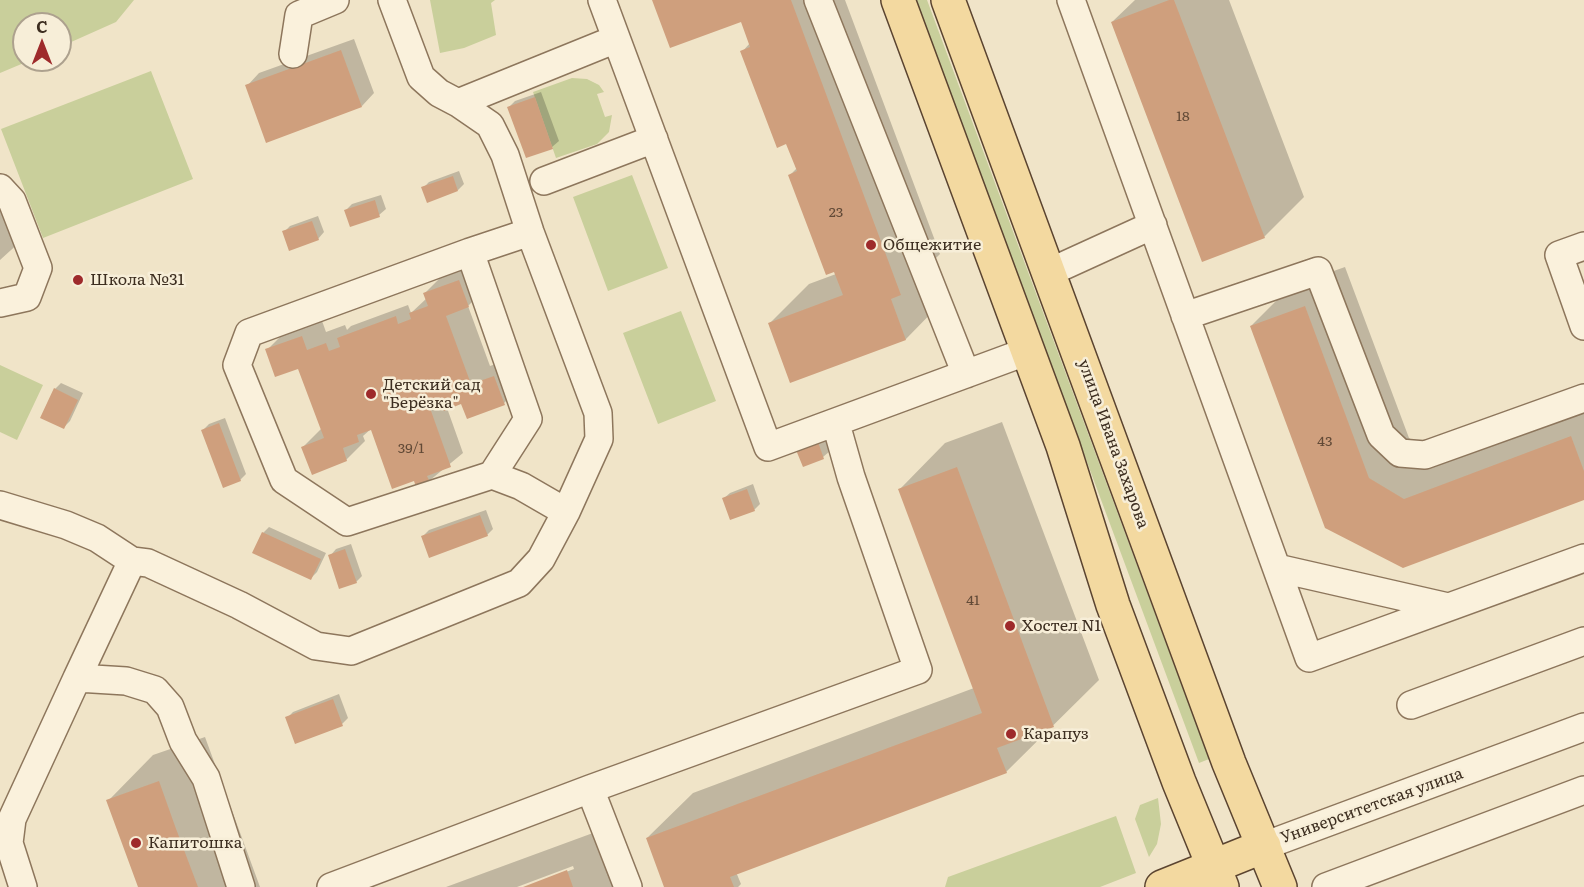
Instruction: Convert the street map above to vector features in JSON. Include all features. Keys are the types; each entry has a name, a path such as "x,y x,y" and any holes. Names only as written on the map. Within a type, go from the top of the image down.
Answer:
{"main road":[{"path":"898,0 1063,446 1113,604 1217,876"},
{"name":"улица Ивана Захарова","path":"948,0 1229,763 1280,887"},
{"name":"Университетская улица","path":"1162,887 1217,876 1264,846"}],"street":[{"path":"293,54 299,15 335,0"},
{"path":"0,506 66,525 97,538 132,561 148,563 239,605 316,646 351,651 519,583 541,559 566,512 599,439 598,413 530,232 505,155 490,125 439,93 421,77 392,0"},
{"path":"602,0 768,447 836,424 1028,351"},
{"path":"818,0 966,374"},
{"path":"1080,2 1153,225 1309,658 1584,558"},
{"path":"458,103 616,39"},
{"path":"544,181 654,139"},
{"path":"0,188 12,201 38,268 27,297 0,303"},
{"path":"1050,272 1153,225"},
{"path":"470,252 528,419 492,475 347,522 284,480 237,365 249,333 470,252 530,232"},
{"path":"1584,246 1559,255 1584,326"},
{"path":"1185,316 1318,271 1381,435 1400,453 1425,455 1584,398"},
{"path":"332,887 590,789 918,670 851,477 836,424"},
{"path":"492,475 520,486 566,512"},
{"path":"23,887 4,841 21,795 132,561"},
{"path":"1276,568 1448,607"},
{"path":"1411,705 1584,641"},
{"path":"76,678 126,681 156,690 170,706 183,741 206,778 241,887"},
{"name":"Университетская улица","path":"1264,846 1584,728"},
{"path":"590,789 628,887"},
{"path":"1326,887 1584,790"}],"green space":[{"path":"0,0 134,0 116,22 72,42 72,12 12,12 12,68 0,73"},
{"path":"430,0 495,0 491,3 496,35 464,48 440,53"},
{"path":"915,0 927,0 1209,759 1199,763"},
{"path":"151,71 193,179 43,238 1,129"},
{"path":"572,78 587,79 599,85 604,92 597,94 605,117 612,115 609,132 597,144 556,158 533,92"},
{"path":"632,175 668,268 608,291 573,197"},
{"path":"681,311 716,401 658,424 623,333"},
{"path":"0,365 43,385 17,440 0,432"},
{"path":"1158,798 1161,824 1157,844 1149,857 1135,819 1140,805"},
{"path":"1116,816 1136,873 1100,887 945,887 948,877"}],"building":[{"path":"652,0 791,0 901,295 891,299 906,340 790,383 768,323 843,295 834,272 826,275 788,175 797,171 786,144 777,148 740,51 750,47 741,22 670,48"},
{"path":"1174,0 1265,238 1202,262 1111,22"},
{"path":"341,50 362,107 266,143 245,85"},
{"path":"535,97 553,149 526,158 507,107"},
{"path":"453,176 458,191 427,203 421,187"},
{"path":"375,200 380,217 350,227 344,210"},
{"path":"312,221 319,240 289,251 282,231"},
{"path":"459,280 469,307 446,316 471,384 494,376 505,405 467,419 461,404 444,411 441,404 430,408 451,467 427,476 430,482 416,487 414,481 392,489 371,430 357,435 359,442 343,448 347,461 312,475 301,447 324,438 298,369 275,377 265,349 302,336 307,350 326,343 329,351 340,347 337,338 396,316 398,324 411,319 409,313 428,306 423,293"},
{"path":"1305,306 1369,478 1404,499 1571,436 1584,471 1584,500 1403,568 1325,528 1250,326"},
{"path":"54,388 78,400 64,429 40,418"},
{"path":"219,423 241,481 223,488 201,430"},
{"path":"818,442 824,459 803,467 796,450"},
{"path":"957,467 1054,727 997,748 1007,773 730,877 734,887 664,887 646,838 982,713 898,489"},
{"path":"747,489 755,511 730,520 722,498"},
{"path":"480,515 488,536 429,558 421,536"},
{"path":"262,532 321,559 311,580 252,553"},
{"path":"345,549 357,583 339,589 328,555"},
{"path":"333,699 343,726 295,744 285,717"},
{"path":"159,781 198,887 138,887 106,800"},
{"path":"567,870 573,887 523,887"}],"place":[{"name":"Общежитие","path":"871,245"},
{"name":"Школа №31","path":"78,280"},
{"name":"Детский сад \"Берёзка\"","path":"371,394"},
{"name":"Хостел N1","path":"1010,626"},
{"name":"Карапуз","path":"1011,734"},
{"name":"Капитошка","path":"136,843"}]}
